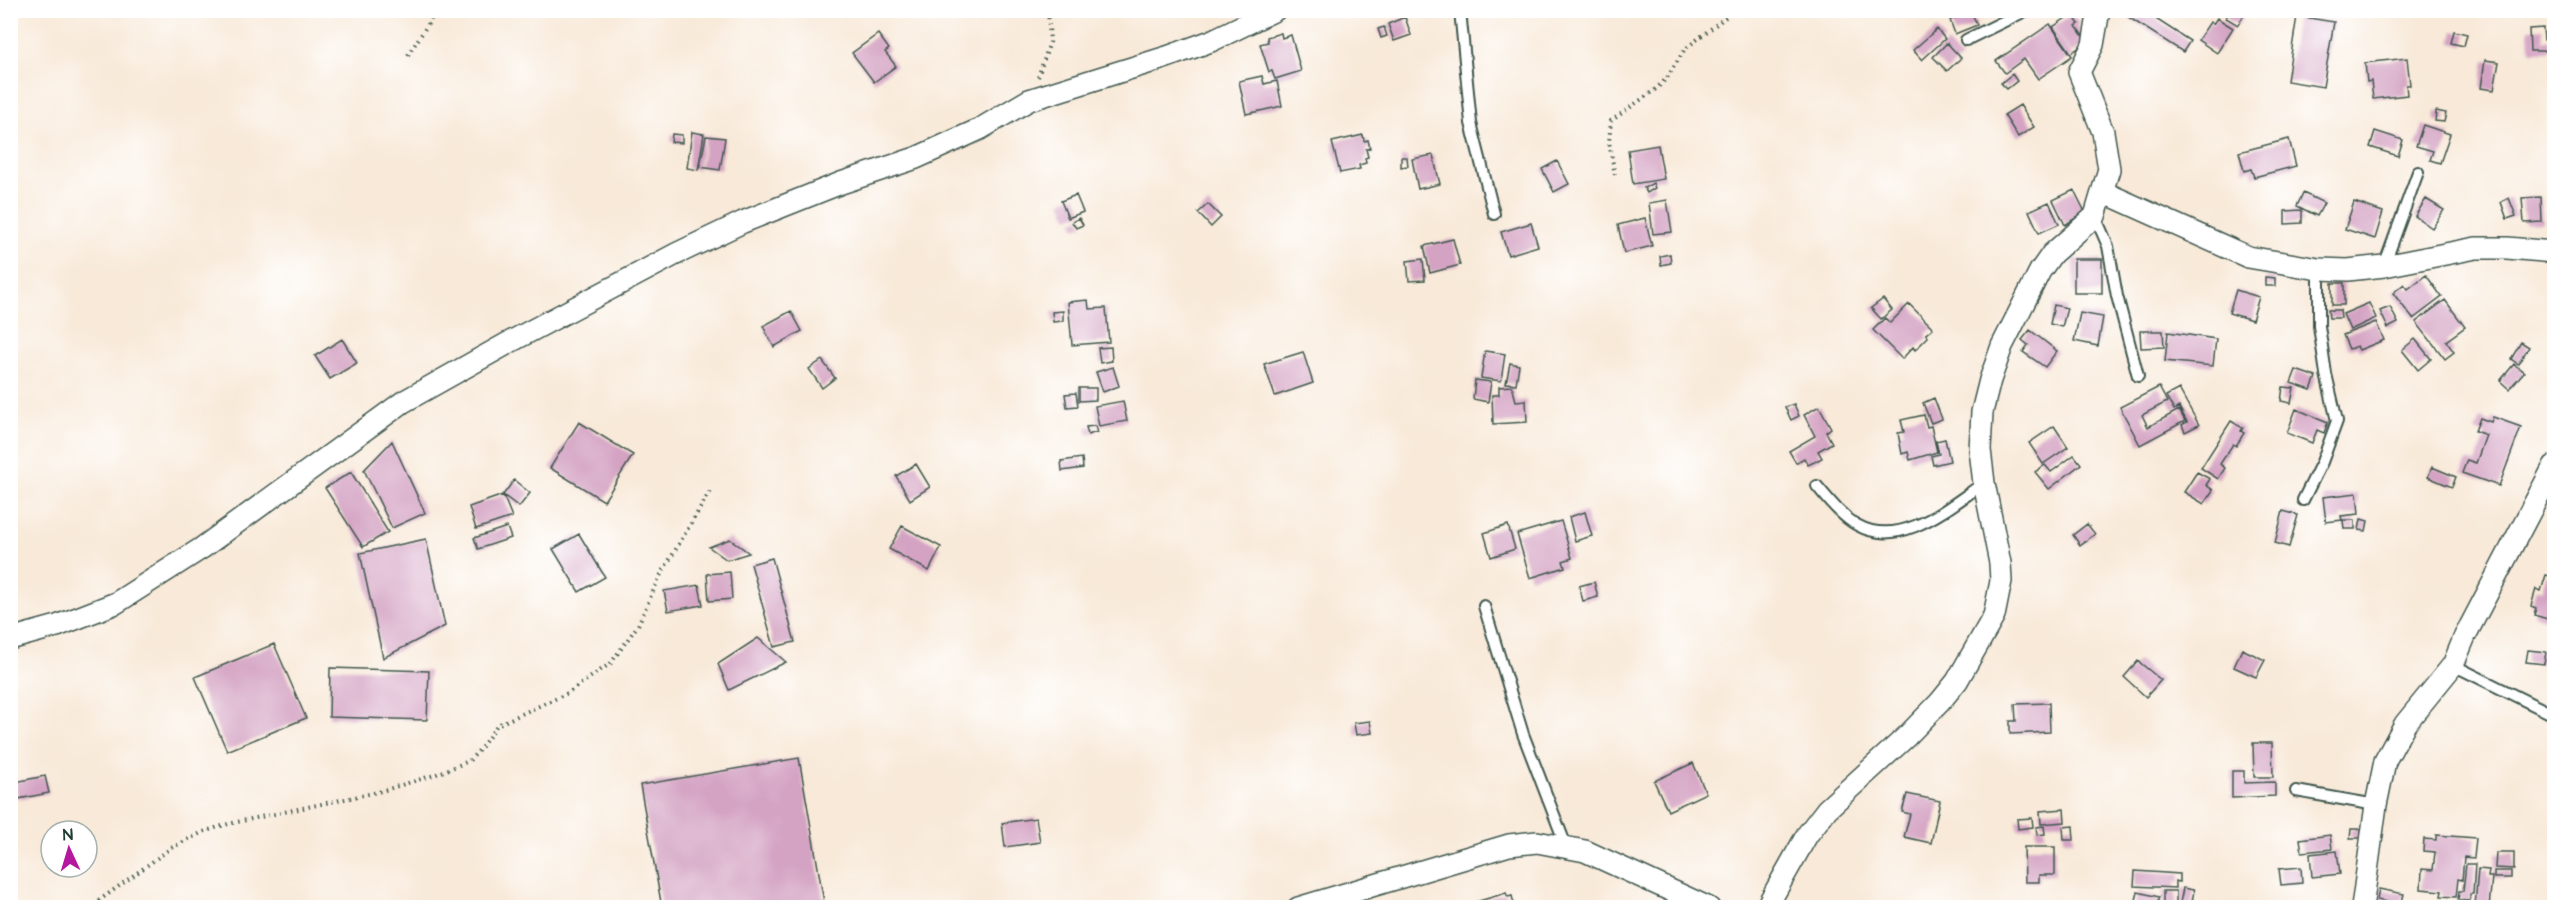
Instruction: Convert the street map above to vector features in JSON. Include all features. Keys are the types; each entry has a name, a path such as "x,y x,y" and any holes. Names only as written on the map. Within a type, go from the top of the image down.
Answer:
{"street":[{"path":"10,639 57,626 116,603 202,548 403,402 644,270 743,222 941,147 980,129 1029,100 1211,41 1275,10"},
{"path":"1766,908 1793,856 1813,826 1827,809 1908,736 1940,702 1957,681 1994,616 2001,581 2000,563 1984,483 1980,450 1982,412 2001,346 2040,271 2052,254 2095,216 2103,192 2109,169 2103,132 2079,72 2093,45 2099,10"},
{"path":"2103,192 2248,257 2319,269 2348,270 2384,266 2476,248 2554,252"},
{"path":"2362,908 2376,805 2381,777 2390,750 2404,724 2453,665 2554,466"},
{"path":"1298,908 1509,845 1537,842 1585,851 1646,877 1709,908"}],"lane":[{"path":"1460,10 1471,123 1494,214"},
{"path":"1966,40 2027,10"},
{"path":"2384,266 2418,172"},
{"path":"2095,216 2108,246 2117,297 2138,376"},
{"path":"2303,500 2322,462 2337,421 2326,374 2319,326 2319,269"},
{"path":"1817,486 1835,507 1856,524 1875,531 1887,531 1916,526 1932,519 1984,483"},
{"path":"1484,606 1523,734 1566,846"},
{"path":"2453,665 2554,715"},
{"path":"2296,791 2376,805"}],"path":[{"path":"408,55 436,10"},
{"path":"1029,100 1050,42 1048,10"},
{"path":"1615,175 1609,142 1611,122 1656,89 1667,78 1682,52 1727,16 1727,10"},
{"path":"88,908 171,848 203,832 240,821 382,791 469,761 497,725 568,693 611,663 641,619 660,576 712,488"}],"building":[{"path":"2117,10 2142,10 2190,41 2183,52"},
{"path":"2230,10 2247,10 2238,25 2226,18"},
{"path":"1971,11 1977,25 1955,34 1950,20"},
{"path":"2072,14 2079,24 2076,26 2087,42 2071,53 2053,27"},
{"path":"2297,16 2334,22 2323,87 2287,81"},
{"path":"1405,17 1411,35 1394,41 1388,24"},
{"path":"2217,18 2233,28 2217,53 2198,40 2210,22 2213,24"},
{"path":"2050,24 2072,56 2038,79 2024,59 2005,73 1996,61"},
{"path":"1384,27 1387,36 1381,38 1378,29"},
{"path":"2543,28 2544,40 2550,39 2550,51 2530,51 2529,29"},
{"path":"1937,29 1945,39 1922,60 1913,50"},
{"path":"2454,31 2467,34 2464,46 2451,43"},
{"path":"1281,33 1282,38 1291,35 1301,71 1275,79 1272,71 1269,72 1260,44 1268,42 1267,37"},
{"path":"878,34 889,49 885,52 896,66 874,82 852,53"},
{"path":"1947,43 1961,58 1947,71 1933,57"},
{"path":"2407,58 2410,85 2406,85 2407,95 2373,99 2371,81 2367,82 2365,63"},
{"path":"2485,60 2499,62 2494,90 2481,88"},
{"path":"2012,74 2017,81 2007,89 2001,83"},
{"path":"1262,76 1264,84 1277,81 1282,106 1246,114 1239,81"},
{"path":"2020,105 2034,127 2018,137 2004,115"},
{"path":"2436,111 2446,113 2444,122 2435,121"},
{"path":"2423,125 2450,134 2440,163 2430,160 2433,151 2416,146"},
{"path":"2375,131 2403,140 2398,156 2370,147"},
{"path":"692,132 704,134 698,170 687,168"},
{"path":"672,134 682,135 682,143 671,142"},
{"path":"1363,135 1364,141 1368,140 1370,148 1366,149 1368,157 1365,158 1366,163 1359,165 1360,169 1340,173 1332,142"},
{"path":"706,136 725,138 720,170 700,167"},
{"path":"2289,139 2296,166 2254,177 2251,169 2244,171 2239,152"},
{"path":"1658,145 1664,179 1633,184 1628,150"},
{"path":"1433,155 1440,184 1418,189 1412,159"},
{"path":"1401,157 1407,157 1408,166 1401,167"},
{"path":"1557,161 1569,184 1554,192 1542,169"},
{"path":"1653,183 1655,188 1647,193 1644,188"},
{"path":"2074,190 2085,212 2065,225 2053,200"},
{"path":"2303,193 2324,203 2317,216 2297,206"},
{"path":"1076,195 1083,212 1068,218 1061,201"},
{"path":"2541,197 2542,222 2524,223 2522,198"},
{"path":"2509,198 2516,216 2507,219 2501,202"},
{"path":"2426,199 2444,210 2432,228 2415,216"},
{"path":"1667,200 1672,232 1653,234 1649,203"},
{"path":"2049,202 2059,224 2039,233 2029,211"},
{"path":"2354,202 2383,212 2375,239 2345,229"},
{"path":"1208,204 1221,217 1211,227 1198,213"},
{"path":"2302,210 2302,223 2285,224 2285,211"},
{"path":"1079,218 1083,225 1076,228 1072,222"},
{"path":"1645,218 1652,246 1624,253 1618,225"},
{"path":"1531,223 1538,246 1508,255 1501,232"},
{"path":"1453,239 1460,265 1430,273 1424,246"},
{"path":"1670,254 1671,263 1661,265 1660,256"},
{"path":"1423,259 1425,280 1409,281 1407,261"},
{"path":"2074,259 2102,259 2102,293 2074,293"},
{"path":"2426,275 2442,297 2413,319 2393,293 2404,284 2408,289"},
{"path":"2265,277 2275,278 2275,286 2265,286"},
{"path":"2332,283 2344,283 2344,305 2332,305"},
{"path":"2236,290 2259,297 2252,320 2229,313"},
{"path":"1883,299 1892,310 1881,319 1871,308"},
{"path":"1088,300 1089,309 1106,308 1109,342 1072,345 1068,302"},
{"path":"2445,300 2465,327 2446,341 2454,352 2445,359 2416,322"},
{"path":"2369,303 2376,318 2350,330 2343,314"},
{"path":"1909,304 1933,328 1926,334 1928,337 1915,350 1913,347 1902,359 1873,330 1885,318 1890,323"},
{"path":"2054,305 2067,308 2062,327 2050,324"},
{"path":"2390,307 2398,323 2388,328 2380,311"},
{"path":"2328,310 2340,310 2341,318 2329,318"},
{"path":"791,311 802,331 774,347 763,326"},
{"path":"1063,311 1063,321 1053,322 1052,312"},
{"path":"2080,313 2103,317 2098,346 2074,341"},
{"path":"2376,322 2384,340 2359,350 2357,346 2349,349 2343,335"},
{"path":"2030,330 2057,351 2045,367 2023,352 2028,345 2022,340"},
{"path":"2140,331 2163,331 2164,347 2141,348"},
{"path":"2168,332 2216,339 2213,366 2165,361"},
{"path":"342,339 357,363 330,379 315,356"},
{"path":"2415,339 2431,359 2418,370 2402,350"},
{"path":"2521,342 2529,347 2518,364 2511,359"},
{"path":"1111,347 1112,361 1100,363 1098,348"},
{"path":"1485,351 1505,354 1501,381 1481,378"},
{"path":"1303,352 1313,383 1275,396 1264,364"},
{"path":"822,360 835,378 822,388 809,369"},
{"path":"1510,363 1519,365 1516,384 1506,383"},
{"path":"2514,364 2524,372 2509,389 2500,381"},
{"path":"1113,367 1119,386 1103,392 1096,372"},
{"path":"2296,370 2316,377 2311,390 2291,383"},
{"path":"1475,380 1491,382 1488,402 1473,399"},
{"path":"1512,386 1516,401 1526,400 1527,422 1493,424 1492,395 1499,395 1499,387"},
{"path":"2159,387 2167,402 2142,415 2148,427 2179,410 2185,421 2140,445 2120,407"},
{"path":"2283,387 2294,388 2291,403 2281,401"},
{"path":"1079,388 1096,388 1096,400 1079,401"},
{"path":"2179,389 2199,425 2185,432 2182,425 2187,422 2179,407 2174,410 2166,396"},
{"path":"1076,393 1078,406 1067,407 1065,394"},
{"path":"1934,398 1942,419 1931,423 1923,403"},
{"path":"1123,401 1127,421 1099,426 1095,406"},
{"path":"1794,404 1799,416 1791,420 1785,407"},
{"path":"1819,406 1831,428 1826,432 1832,443 1818,451 1822,458 1808,465 1804,458 1796,463 1789,451 1815,436 1804,415"},
{"path":"2296,409 2328,422 2324,433 2317,430 2312,443 2287,433"},
{"path":"1924,415 1927,427 1931,426 1937,452 1910,460 1908,452 1902,454 1898,433 1904,432 1901,420"},
{"path":"2493,417 2521,427 2499,486 2462,473 2467,460 2476,463 2486,435 2475,431 2480,418 2491,422"},
{"path":"2231,421 2243,428 2241,431 2244,433 2236,446 2233,444 2220,464 2225,468 2218,479 2201,468"},
{"path":"579,422 633,455 604,501 550,468"},
{"path":"1095,426 1097,432 1088,435 1086,427"},
{"path":"2054,426 2068,447 2043,464 2029,443"},
{"path":"1945,439 1950,461 1933,465 1931,456 1939,454 1936,441"},
{"path":"392,441 425,513 392,528 364,470"},
{"path":"2074,455 2081,464 2049,489 2035,472 2045,465 2051,472"},
{"path":"1082,458 1083,468 1062,471 1061,461"},
{"path":"916,464 930,487 910,500 896,476"},
{"path":"2432,467 2456,477 2452,487 2428,477"},
{"path":"351,472 388,532 363,547 325,488"},
{"path":"2197,472 2210,479 2206,485 2213,490 2204,504 2184,492"},
{"path":"514,480 530,493 519,507 503,495"},
{"path":"2357,493 2359,514 2341,516 2342,520 2326,522 2323,497"},
{"path":"503,495 512,517 476,529 469,507"},
{"path":"2283,511 2298,515 2289,547 2275,543"},
{"path":"1585,512 1592,536 1575,541 1569,517"},
{"path":"2361,519 2368,521 2366,531 2359,530"},
{"path":"2343,520 2355,520 2355,529 2344,529"},
{"path":"1561,521 1572,558 1563,561 1565,567 1530,578 1517,534"},
{"path":"2087,524 2095,534 2080,545 2073,535"},
{"path":"1508,525 1515,549 1491,557 1484,533"},
{"path":"902,526 941,547 929,571 889,549"},
{"path":"507,527 511,538 478,549 474,538"},
{"path":"579,534 605,577 579,592 553,549"},
{"path":"426,539 445,626 383,658 360,553"},
{"path":"730,539 749,553 727,560 709,547"},
{"path":"772,558 795,642 774,647 751,564"},
{"path":"730,572 732,599 709,601 707,574"},
{"path":"2546,575 2554,577 2554,621 2534,615 2536,608 2531,606 2536,589 2541,591"},
{"path":"1594,582 1598,597 1583,601 1579,586"},
{"path":"699,585 703,605 668,611 664,591"},
{"path":"758,638 786,662 729,690 718,664"},
{"path":"274,644 306,718 227,751 195,677"},
{"path":"2242,649 2265,660 2256,677 2234,667"},
{"path":"2528,650 2546,652 2544,664 2526,662"},
{"path":"2138,661 2161,680 2146,697 2124,677"},
{"path":"330,668 429,671 427,720 329,717"},
{"path":"2049,703 2050,732 2010,734 2010,721 2016,721 2015,704"},
{"path":"1370,721 1372,733 1356,735 1354,723"},
{"path":"2253,743 2272,743 2273,777 2254,777"},
{"path":"799,758 825,908 662,908 640,785"},
{"path":"1693,763 1706,793 1668,811 1654,781"},
{"path":"2232,771 2244,771 2244,783 2275,782 2275,796 2232,798"},
{"path":"45,776 49,793 18,799 15,782"},
{"path":"1907,794 1940,801 1931,843 1904,837 1910,814 1902,812"},
{"path":"2064,809 2065,822 2041,824 2040,811"},
{"path":"1036,818 1040,842 1005,847 1002,823"},
{"path":"2032,818 2033,827 2018,829 2017,819"},
{"path":"2044,826 2045,834 2037,835 2036,827"},
{"path":"2073,826 2074,840 2064,840 2063,827"},
{"path":"2351,829 2361,829 2361,838 2350,838"},
{"path":"2330,835 2332,849 2302,852 2300,839"},
{"path":"2436,835 2476,838 2474,858 2464,857 2462,880 2458,879 2456,897 2441,896 2442,891 2421,889 2422,869 2433,870 2435,852 2423,851 2424,839 2436,840"},
{"path":"2024,847 2055,847 2055,875 2039,875 2039,882 2025,882"},
{"path":"2337,851 2340,874 2312,877 2310,854"},
{"path":"2496,853 2514,853 2514,869 2495,868"},
{"path":"2466,864 2475,864 2473,894 2470,894 2470,901 2458,900 2459,891 2463,891"},
{"path":"2301,867 2302,883 2281,885 2279,869"},
{"path":"2478,869 2489,870 2488,877 2492,877 2489,907 2475,906"},
{"path":"2135,871 2180,874 2180,882 2175,881 2175,888 2134,886"},
{"path":"2494,871 2511,871 2511,878 2494,878"},
{"path":"2183,888 2194,890 2191,908 2179,908"},
{"path":"2379,889 2404,894 2401,905 2377,900"},
{"path":"2163,891 2176,891 2176,908 2163,908"},
{"path":"2138,892 2159,897 2156,908 2134,908"},
{"path":"1506,893 1508,897 1512,896 1514,904 1510,905 1511,908 1470,908 1469,904"}]}
